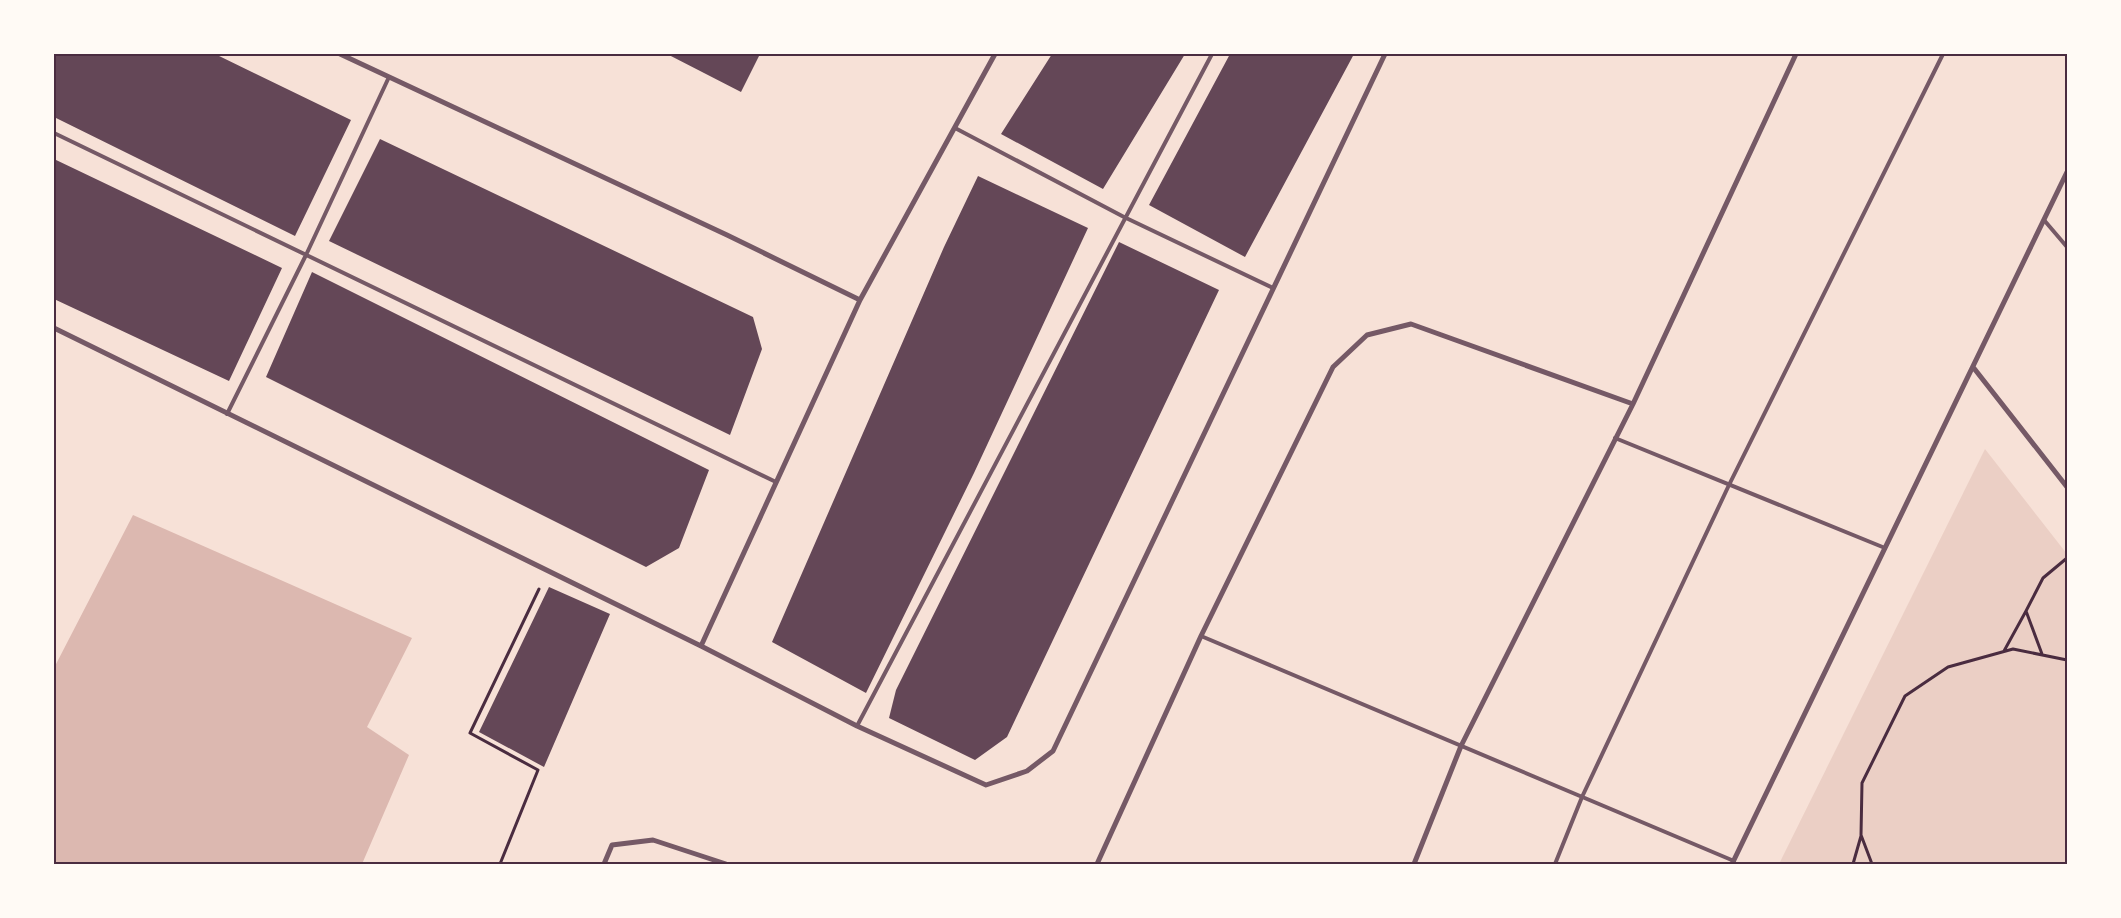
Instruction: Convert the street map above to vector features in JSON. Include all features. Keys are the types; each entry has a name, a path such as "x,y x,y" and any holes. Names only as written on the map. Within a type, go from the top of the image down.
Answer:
{"street":[{"path":"340,54 727,235 860,300"},
{"path":"701,646 860,300 995,54"},
{"path":"54,328 701,646 856,726 986,785 1027,771 1053,751 1385,54"},
{"path":"1414,864 1461,746 1633,404 1796,54"},
{"path":"1733,863 2067,172"},
{"path":"1097,864 1201,636 1333,366 1367,335 1411,324 1633,404"},
{"path":"1973,367 2067,487"},
{"path":"604,864 612,845 653,840 726,864"}],"lane":[{"path":"856,726 1212,54"},
{"path":"1555,864 1582,797 1729,485 1943,54"},
{"path":"227,414 306,255 389,77"},
{"path":"955,128 1124,217 1273,288"},
{"path":"54,133 776,482"},
{"path":"2044,220 2067,247"},
{"path":"1615,438 1885,548"},
{"path":"1201,636 1733,863"}],"path":[{"path":"2003,651 2043,578 2067,558"},
{"path":"500,864 538,770 470,733 548,571"},
{"path":"2026,611 2042,654"},
{"path":"1853,864 1861,835 1862,783 1905,696 1948,667 2003,651 2013,649 2067,660"},
{"path":"1861,835 1872,864"}],"shaded area":[{"path":"1985,449 2067,554 2067,864 1779,864"},
{"path":"133,515 412,638 367,727 409,755 362,864 54,864 54,668"}],"building":[{"path":"54,54 215,54 351,120 295,236 54,117"},
{"path":"667,54 760,54 741,92"},
{"path":"1052,54 1185,54 1103,189 1001,134"},
{"path":"1230,54 1354,54 1245,257 1149,205"},
{"path":"380,139 753,317 762,349 730,435 329,241"},
{"path":"54,159 282,268 229,381 54,299"},
{"path":"978,176 1088,228 974,473 866,693 772,642 944,247"},
{"path":"1119,242 1219,290 1007,737 975,760 889,718 896,690"},
{"path":"312,272 709,470 679,548 646,567 266,377"},
{"path":"549,587 610,614 544,767 479,732"}]}
